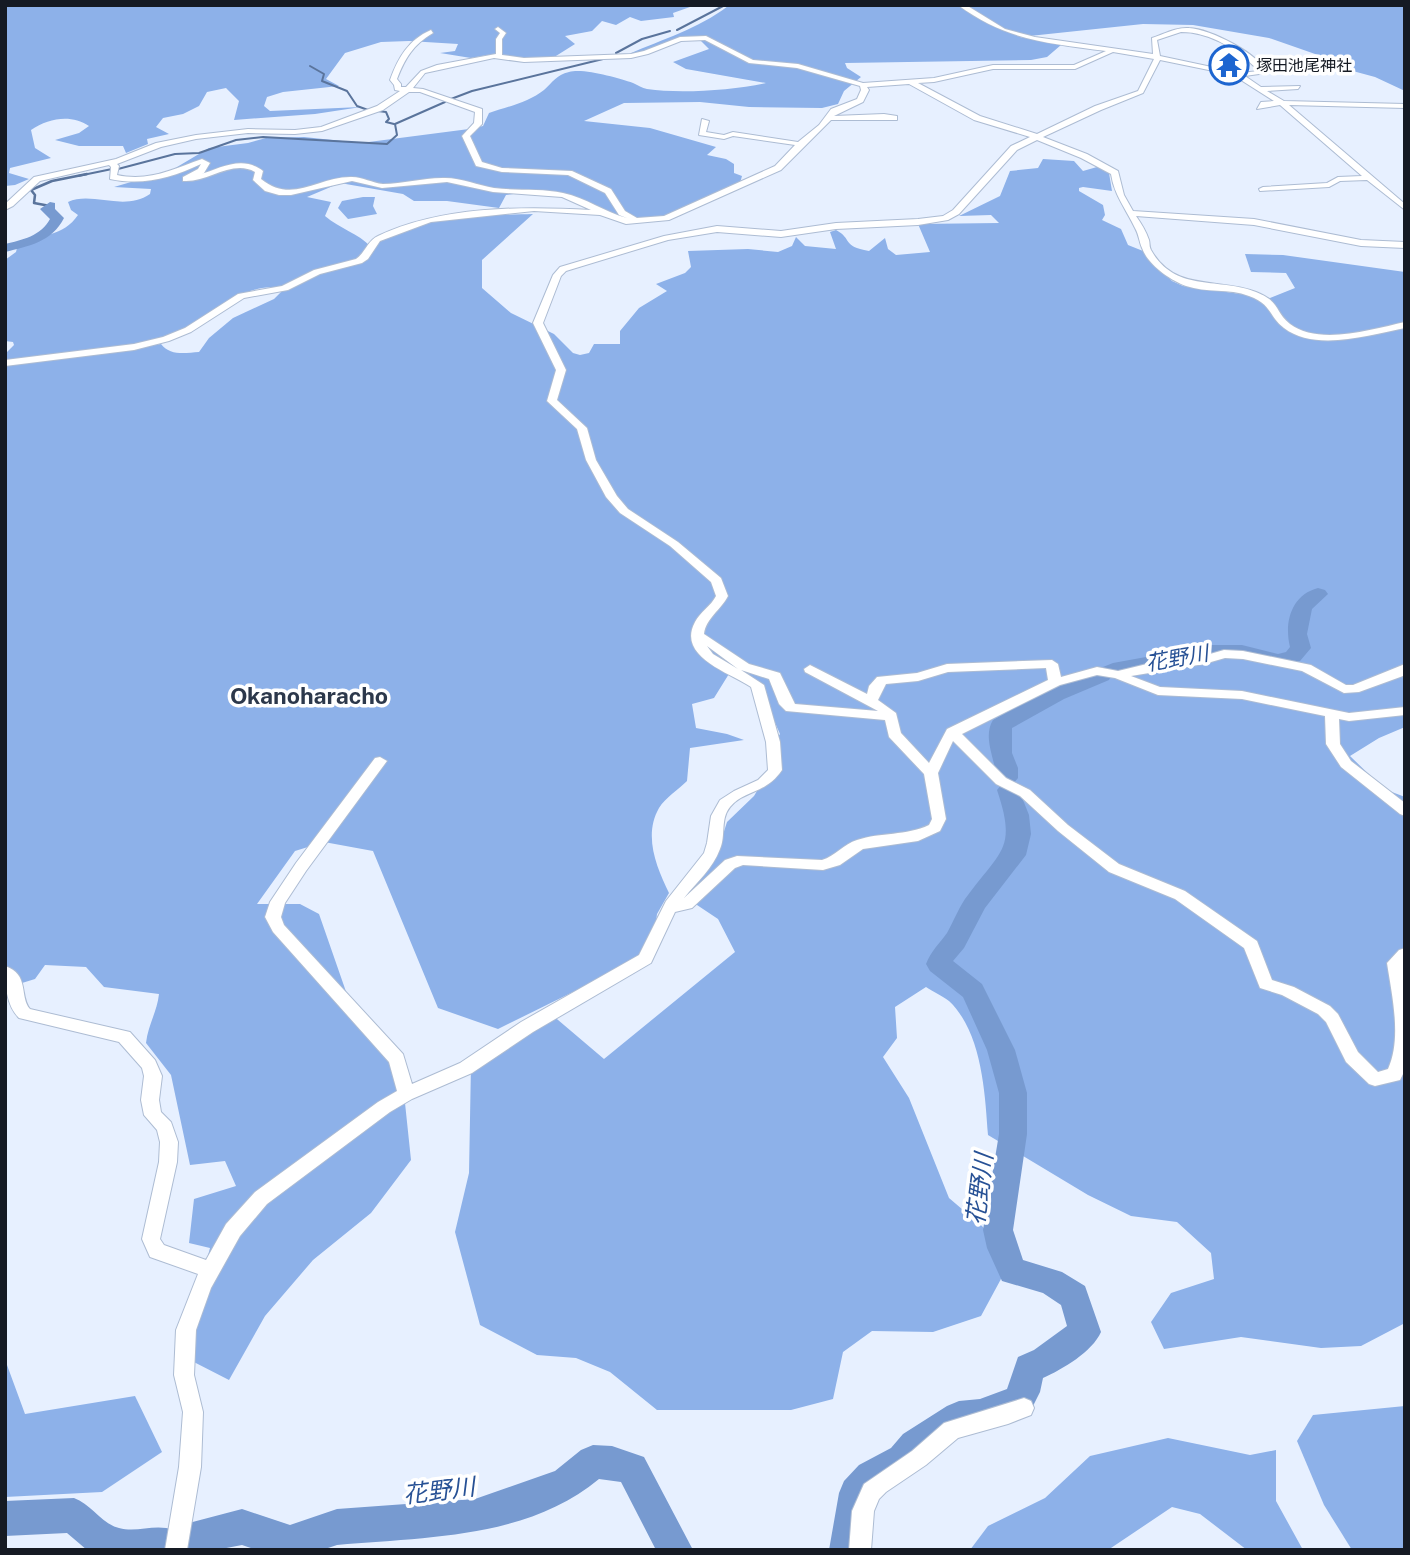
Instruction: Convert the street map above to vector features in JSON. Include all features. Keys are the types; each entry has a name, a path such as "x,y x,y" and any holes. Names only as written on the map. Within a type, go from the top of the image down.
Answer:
{"street":[{"path":"961,5 1009,32 1110,52 1157,57 1222,69 1240,75 1282,103 1366,178 1405,208"},
{"path":"498,29 503,33 499,39 499,56"},
{"path":"695,223 718,229 781,234 835,226 945,218 956,212 1009,152 1098,108 1139,94 1149,81 1157,57 1154,39 1168,37 1179,30 1213,34 1264,72 1240,75"},
{"path":"431,32 417,37 405,51 405,59 398,65 393,80 398,84 397,89 421,90 479,111 478,124 466,136 476,160 484,167 569,173 608,191 622,212 629,217 683,222"},
{"path":"5,208 16,201 30,182 37,179 110,163 159,145 196,137 248,131 295,132 322,129 380,108 429,69 499,56 524,60 631,56 680,39 706,38 751,62 798,66 863,85 947,78 993,68 1075,67 1110,52"},
{"path":"911,82 954,108 984,121 1037,137 1084,156 1115,173 1117,193 1131,213 1146,243 1146,249 1180,282 1264,299 1274,306 1287,327 1298,331 1331,337 1405,325"},
{"path":"5,363 134,347 166,339 199,324 241,296 285,288 317,272 359,261 365,257 377,239 430,220 534,209 601,213 626,221 658,219 682,212 778,169 834,111 860,100 865,90 863,85"},
{"path":"1259,89 1298,87"},
{"path":"1290,97 1304,98 1317,105"},
{"path":"1260,107 1264,104 1282,103 1405,106"},
{"path":"879,108 886,115 884,116"},
{"path":"830,118 847,121 884,116 894,118"},
{"path":"702,124 702,133 724,137 733,134 800,145"},
{"path":"110,163 115,166 113,177 130,180 166,177 202,161 206,163 201,171 186,179 211,176 231,165 251,165 260,171 257,180 265,188 289,194 346,179 369,181 370,184 382,186 451,180 495,191 541,191 563,195 591,205 601,213"},
{"path":"1263,189 1329,185 1338,179 1366,178"},
{"path":"1131,213 1254,222 1361,243 1405,245"},
{"path":"658,219 673,237"},
{"path":"176,1550 190,1467 193,1412 184,1375 186,1330 194,1301 209,1269 233,1230 261,1198 384,1107 406,1094 466,1068 527,1027 645,959 685,883 711,854 716,841 716,822 725,803 767,782 775,770 773,742 757,685 713,660 700,645 698,635 703,620 720,602 723,591 721,586 674,544 624,511 612,497 592,460 582,428 552,401 561,370 538,323 557,275 563,270 578,263 673,237 718,229"},
{"path":"698,635 744,667 775,676 786,704 791,708 891,716"},
{"path":"1118,675 1224,654 1244,654 1306,667 1344,689 1365,685 1405,668"},
{"path":"871,701 876,686 882,680 918,677 947,668 1052,664 1055,682"},
{"path":"672,905 687,904 730,864 742,860 822,864 835,861 859,844 918,836 934,828 939,818 931,773 894,734 891,716 882,706 810,669"},
{"path":"931,773 944,743 953,732 1055,682 1097,671 1118,675 1158,691 1242,695 1349,717 1405,711"},
{"path":"1332,714 1333,744 1346,764 1405,811"},
{"path":"953,732 1000,780 1025,793 1063,828 1114,868 1180,895 1251,945 1266,984 1288,991 1324,1010 1332,1018 1352,1057 1375,1079 1394,1075 1402,1062 1402,998 1395,963 1405,954"},
{"path":"380,761 301,867 278,902 273,917 278,928 397,1059 406,1094"},
{"path":"5,972 16,985 18,1007 25,1014 124,1037 149,1065 153,1076 150,1100 153,1115 165,1127 169,1142 168,1161 151,1239 157,1251 209,1269"},
{"path":"860,1550 863,1508 872,1488 921,1457 952,1429 1014,1414 1024,1408"}],"shaded area":[{"path":"5,5 707,5 673,13 674,17 641,21 630,17 616,25 602,21 592,31 565,36 575,44 548,61 488,55 471,58 440,53 455,51 458,44 381,42 345,53 326,79 339,86 283,92 267,97 264,106 270,111 361,107 315,114 234,120 239,101 226,88 207,92 199,106 183,114 163,118 156,127 169,134 147,139 148,144 126,153 123,146 79,146 55,140 79,133 89,126 75,120 53,120 31,130 35,148 51,158 10,168 9,173 29,179 5,186"},
{"path":"725,5 1405,5 1405,91 1375,77 1338,67 1318,55 1269,38 1193,25 1143,24 1020,37 1061,45 1047,57 1031,60 845,63 847,68 861,77 844,91 838,104 822,108 749,107 700,102 624,103 584,121 650,128 716,147 707,155 726,159 734,164 734,173 742,176 740,183 661,217 628,220 563,194 543,190 506,195 499,208 447,201 414,201 403,194 340,183 307,197 331,202 325,216 371,247 387,233 419,223 533,214 482,260 482,288 511,313 554,334 573,353 580,355 589,353 594,344 620,344 620,331 639,308 667,291 656,284 685,273 691,267 688,251 748,249 778,252 792,246 796,237 805,246 836,249 830,232 836,230 851,245 860,249 869,251 885,238 888,249 896,255 930,252 918,224 999,223 991,215 959,216 1000,196 1010,171 1038,168 1043,159 1074,161 1083,171 1097,167 1109,173 1112,191 1083,187 1079,188 1079,191 1103,205 1105,215 1102,220 1121,229 1128,245 1143,251 1172,281 1183,286 1270,298 1295,288 1286,273 1251,272 1245,254 1283,255 1405,272 1405,727 1379,738 1350,756 1384,789 1405,797 1405,1323 1361,1346 1321,1348 1241,1337 1164,1349 1151,1322 1171,1293 1214,1279 1211,1253 1177,1222 1131,1216 1088,1195 988,1135 980,1064 969,1029 949,1001 926,987 895,1007 897,1038 883,1057 909,1098 949,1198 983,1227 1008,1266 981,1316 933,1332 872,1331 843,1352 833,1399 791,1410 657,1410 610,1372 576,1358 537,1355 480,1325 455,1232 469,1173 471,1064 551,1014 604,1059 735,952 718,919 685,897 716,856 727,822 754,796 770,769 773,744 780,734 764,698 732,669 714,698 692,704 696,728 744,740 690,748 687,781 668,797 654,819 653,852 669,893 657,914 652,953 498,1029 438,1008 373,851 324,842 295,851 257,904 300,904 319,914 351,1006 403,1084 411,1160 371,1213 313,1260 265,1316 229,1380 188,1359 191,1319 210,1248 189,1243 194,1199 236,1186 225,1161 190,1165 171,1075 146,1043 159,994 104,987 86,967 45,965 35,979 22,983 5,967 5,365 161,344 173,352 199,352 209,338 233,318 274,299 283,290 271,287 245,293 181,331 161,339 118,349 5,360 5,354 14,345 13,342 5,341 5,260 16,252 18,244 58,231 72,222 78,215 71,210 68,202 77,199 119,202 140,199 150,194 151,189 114,187 172,170 209,148 266,138 304,137 361,143 469,129 483,126 489,113 532,98 561,75 575,71 601,74 645,89 675,91 738,88 766,83 686,69 673,62 709,49 701,41 676,40 653,50 629,54 692,27 728,6"},
{"path":"375,197 373,206 377,214 348,219 338,208 342,201"},
{"path":"5,1326 7,1365 25,1414 135,1396 162,1452 102,1492 5,1497"},
{"path":"1405,1406 1405,1550 1352,1550 1324,1505 1297,1441 1313,1415"},
{"path":"1168,1438 1250,1455 1276,1450 1276,1501 1303,1550 1247,1550 1200,1514 1172,1507 1108,1550 970,1550 988,1526 1045,1498 1090,1456"}],"waterway":[{"path":"677,30 725,5"},
{"path":"616,53 642,39 670,31"},
{"path":"451,99 472,91 603,59"},
{"path":"310,66 324,74 322,81 347,91 357,106 368,110"},
{"path":"118,169 175,154 199,153 236,140 263,137 387,144 397,135 395,124 445,102"},
{"path":"378,111 386,112 389,119 386,122 394,124"},
{"path":"78,176 112,169"},
{"path":"50,206 34,203 35,195 31,190 52,181 87,174"},
{"path":"5,248 36,239 49,231 57,218 47,209 50,206"},
{"name":"花野川","path":"1252,653 1278,660 1293,657 1301,648 1297,634 1302,607 1318,594"},
{"name":"花野川","path":"1113,669 1212,651 1242,651"},
{"name":"花野川","path":"1007,778 1007,768 1001,753 1001,725 1056,694 1102,675"},
{"name":"花野川","path":"847,1550 856,1493 871,1477 903,1460 915,1446 959,1417 980,1415 1018,1401 1024,1392 1029,1368 1045,1361 1085,1332 1074,1296 1051,1282 1013,1271 1002,1248 998,1230 1013,1134 1013,1093 1001,1050 973,991 939,964 975,903 1014,855 1019,834 1017,815 1008,790"},
{"name":"花野川","path":"197,1536 242,1527 290,1543 337,1527 475,1516 566,1484 593,1462 612,1463 632,1469 675,1550"},
{"name":"花野川","path":"5,1519 74,1515 95,1534 122,1547 161,1543"}],"place":[{"name":"塚田池尾神社","path":"1229,65"}],"district":[{"name":"Okanoharacho","path":"309,695"}]}
